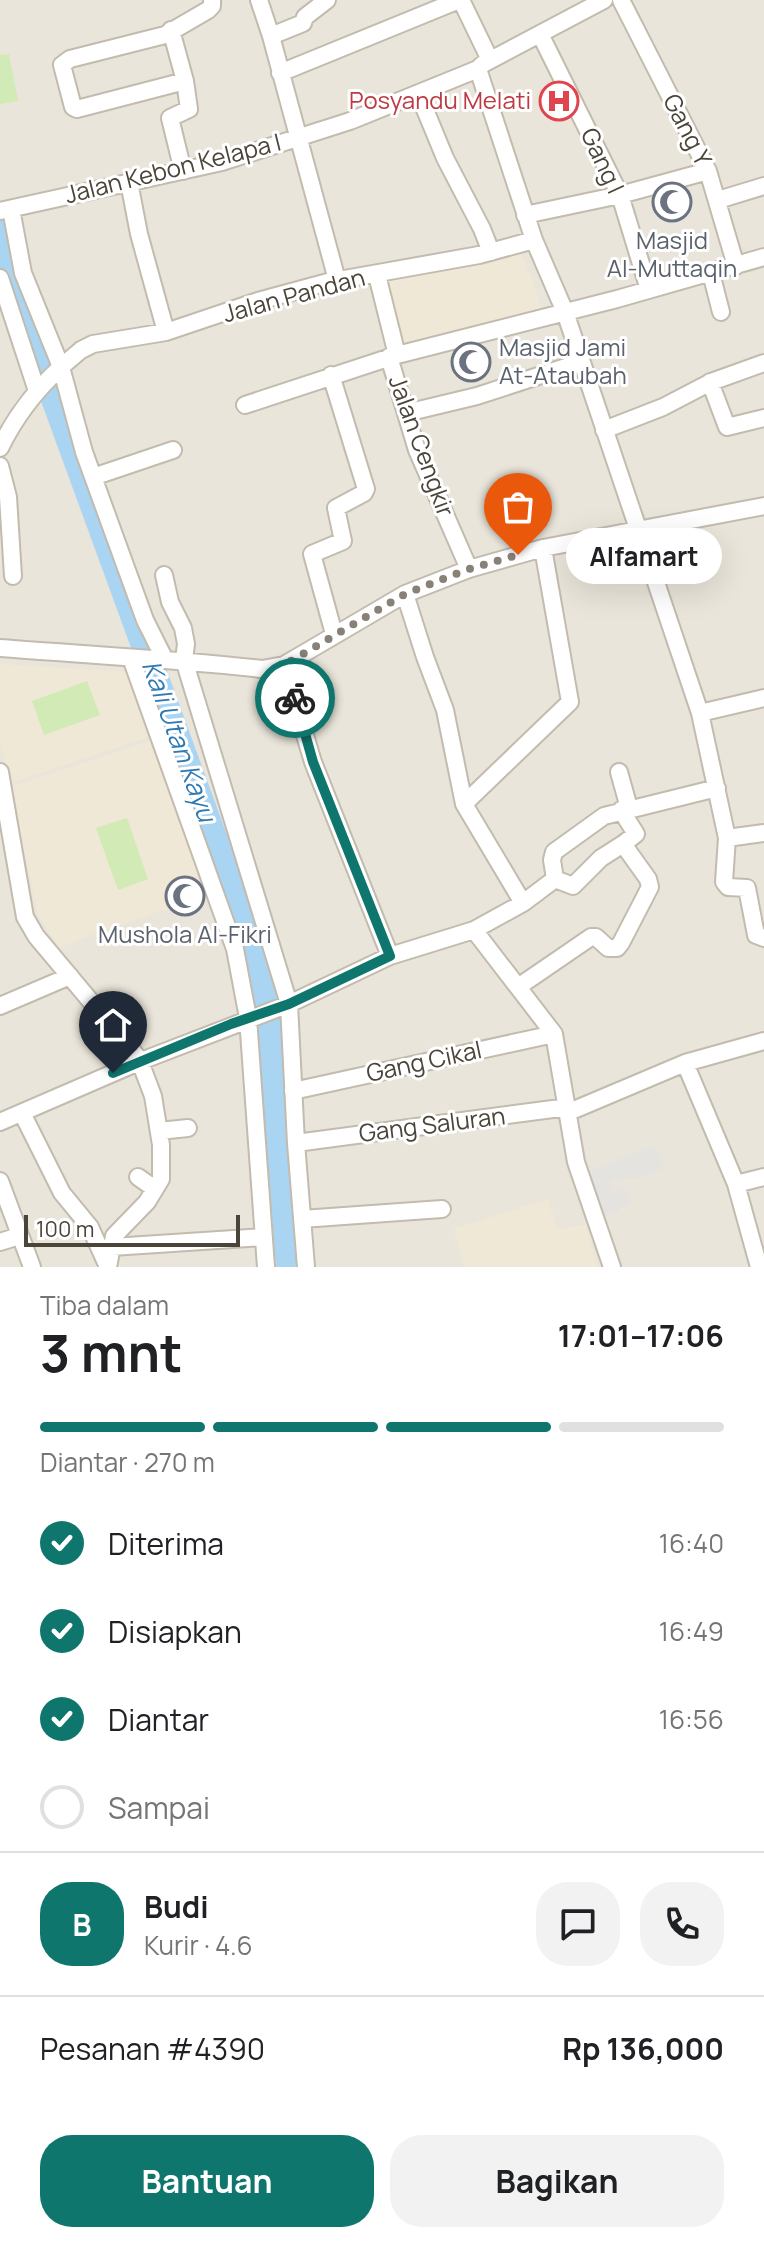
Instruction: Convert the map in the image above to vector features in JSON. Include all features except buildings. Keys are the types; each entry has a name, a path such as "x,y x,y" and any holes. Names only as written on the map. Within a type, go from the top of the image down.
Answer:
{"street":[{"path":"185,81 77,109 73,107 62,65 70,59 141,43 171,30 208,10 212,0"},
{"path":"259,0 337,280"},
{"path":"271,36 303,23 305,17 327,0"},
{"path":"280,73 460,0 484,64 525,215 565,312 700,713 727,838 724,882 728,887 747,888 756,935 764,938"},
{"name":"Jalan Kebon Kelapa I","path":"6,210 222,162 419,95 542,39 576,6 604,0"},
{"name":"Gang Y","path":"621,0 708,171 736,266"},
{"path":"171,30 185,81 188,111 170,118 183,171"},
{"name":"Gang I","path":"542,39 620,195 648,287"},
{"path":"419,95 445,158 491,252"},
{"path":"525,215 620,195 708,171"},
{"path":"129,182 139,234 166,332"},
{"path":"718,200 764,186"},
{"path":"6,210 23,273 61,367 93,477 162,658"},
{"name":"Jalan Pandan","path":"0,448 38,389 81,350 93,344 166,332 258,301 337,280 491,252 534,240"},
{"name":"Jalan Cengkir","path":"469,569 417,450 393,356 764,257"},
{"path":"711,273 721,312"},
{"path":"245,405 393,356 377,275"},
{"path":"0,278 38,389"},
{"path":"406,413 477,396 581,362"},
{"path":"604,430 663,407 710,382 764,363"},
{"path":"331,375 366,489 336,508 343,541 312,554 334,634"},
{"path":"710,382 727,427 764,418"},
{"path":"93,477 173,450"},
{"path":"0,466 8,497 13,576"},
{"path":"0,648 162,658 262,669 284,665 405,594 469,569 543,548 764,506"},
{"path":"464,804 570,702 543,548"},
{"path":"164,575 170,602 183,628 186,644 184,660 288,1004 306,1267"},
{"path":"405,594 445,710 464,804 523,903"},
{"path":"136,658 235,949 252,1017 266,1267"},
{"path":"284,665 313,762 390,956"},
{"path":"700,713 764,698"},
{"path":"0,772 8,861 25,917 36,936 141,1061 153,1096 159,1131 161,1179 147,1202 114,1236 108,1267"},
{"path":"555,879 573,886 601,858 636,834 625,809 619,772"},
{"path":"555,879 554,852 591,824 625,809 717,788"},
{"path":"727,838 764,833"},
{"path":"518,987 591,937 596,937 606,947 617,948 621,943 650,887 648,879 623,844"},
{"path":"0,1122 141,1061 288,1004 390,956 474,930 523,903 555,879"},
{"path":"474,930 554,1034 576,1162 612,1267"},
{"path":"0,1006 70,976"},
{"name":"Gang Cikal","path":"293,1091 554,1034"},
{"name":"Gang Saluran","path":"296,1143 568,1103 764,1041"},
{"path":"688,1063 736,1184 759,1267"},
{"path":"22,1113 62,1193 90,1227 108,1267"},
{"path":"159,1131 188,1128"},
{"path":"138,1177 155,1189"},
{"path":"736,1184 764,1177"},
{"path":"1,1187 32,1267"},
{"path":"302,1219 442,1209"},
{"path":"0,1242 19,1236"},
{"path":"112,1247 264,1237"}],"shaded area":[{"path":"0,0 764,0 764,1267 0,1267"},
{"path":"518,247 542,311 396,345 379,280"},
{"path":"0,664 129,672 148,737 9,784 0,739"},
{"path":"150,741 199,879 202,909 160,911 59,947 39,917 10,787"},
{"path":"655,1145 665,1169 634,1179 628,1177 610,1182 612,1191 626,1190 630,1205 602,1218 586,1172"},
{"path":"547,1199 558,1230 585,1224 598,1267 465,1267 454,1229"}],"green space":[{"path":"9,54 18,101 0,104 0,55"},
{"path":"87,681 100,715 44,735 32,701"},
{"path":"127,818 148,879 118,890 96,828"}],"waterway":[{"name":"Kali Utan Kayu","path":"0,230 30,333 254,947 270,1032 289,1267"}],"way so far":[{"path":"295,698 284,665 405,594 469,569 518,555"}],"place":[{"name":"Posyandu Melati","path":"559,101"},
{"name":"Masjid Al-Muttaqin","path":"672,202"},
{"name":"Masjid Jami At-Ataubah","path":"471,362"},
{"name":"Alfamart","path":"518,555"},
{"name":"Mushola Al-Fikri","path":"185,896"}],"route":[{"path":"113,1073 231,1024 289,1004 390,956 313,762 295,698"}]}
